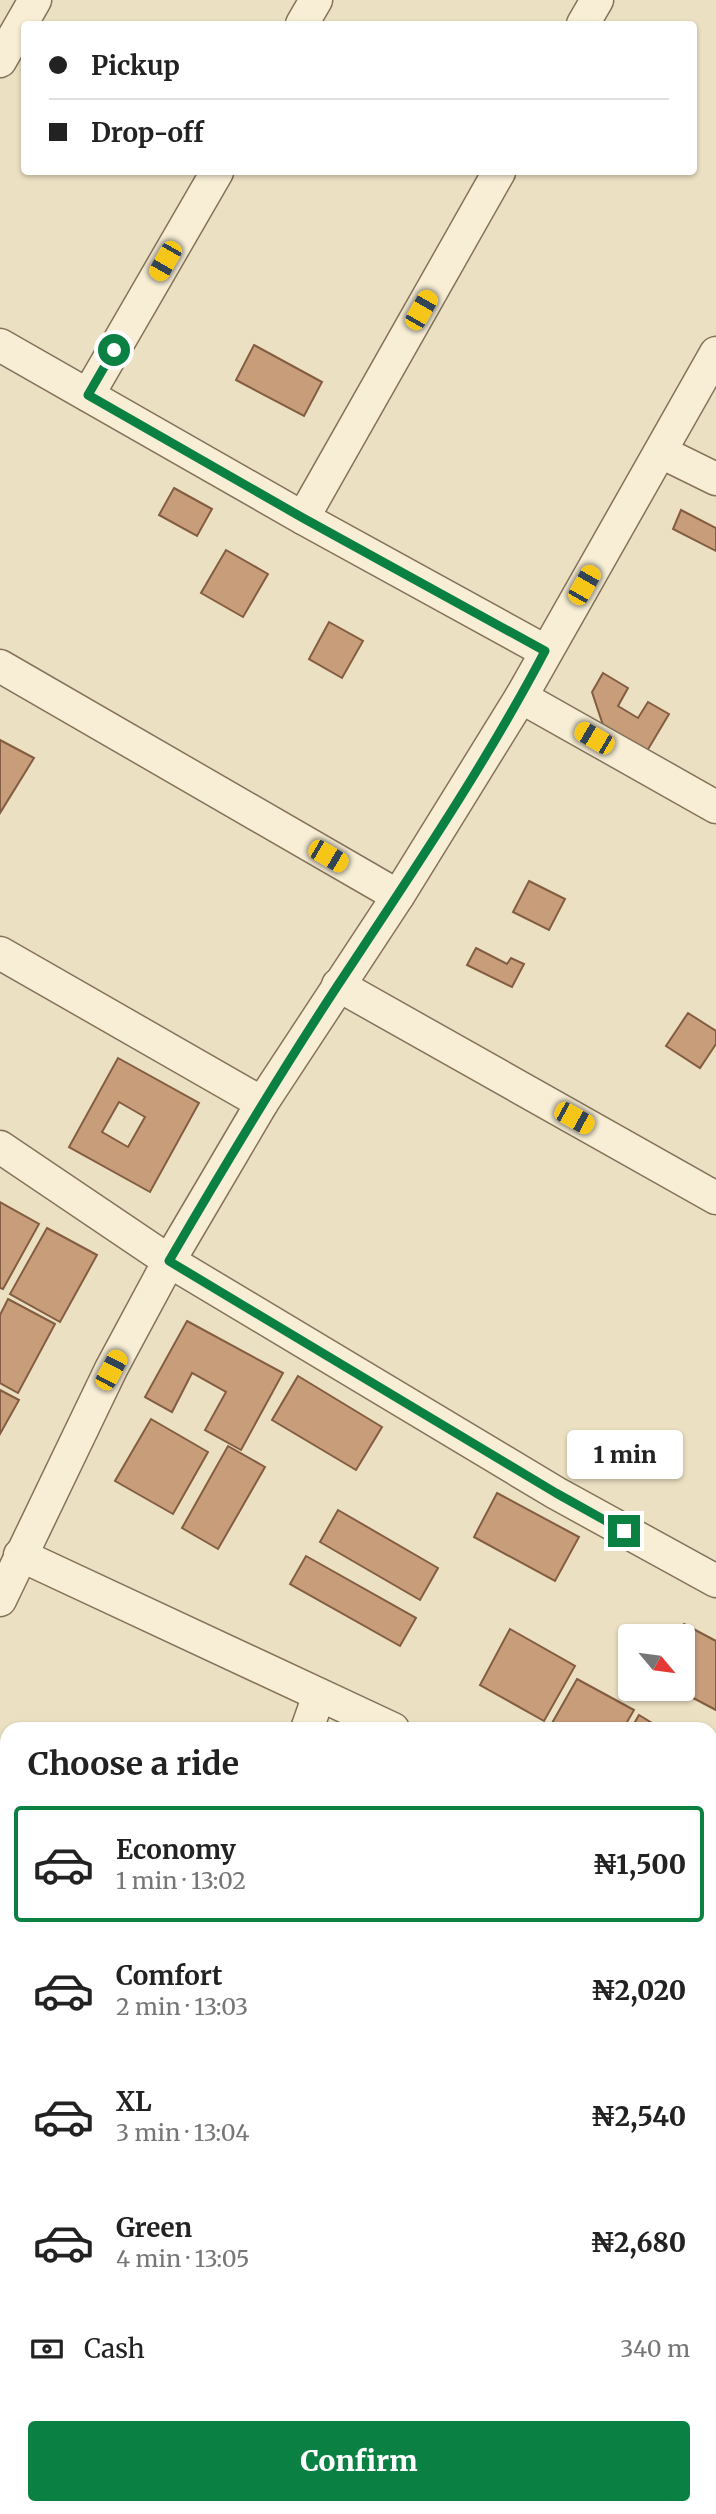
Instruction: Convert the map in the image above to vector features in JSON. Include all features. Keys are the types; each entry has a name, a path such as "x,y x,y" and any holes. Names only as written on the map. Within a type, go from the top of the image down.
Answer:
{"street":[{"path":"23,21 35,0"},
{"path":"304,21 316,0"},
{"path":"585,21 597,0"},
{"path":"0,61 21,24"},
{"path":"88,395 215,175"},
{"path":"303,518 497,175"},
{"path":"0,345 303,518 545,651"},
{"path":"0,1601 111,1370 169,1261 262,1103 398,896 521,697 716,353"},
{"path":"661,452 716,478"},
{"path":"0,666 398,896"},
{"path":"521,697 716,807"},
{"path":"0,953 262,1103"},
{"path":"338,985 716,1198"},
{"path":"0,1147 169,1261 556,1493 716,1581"},
{"path":"20,1555 378,1722"},
{"path":"309,1722 319,1695"}],"building":[{"path":"254,345 322,382 304,416 236,380"},
{"path":"174,488 212,509 197,536 159,515"},
{"path":"681,510 716,528 716,551 673,529"},
{"path":"226,550 268,574 243,617 201,593"},
{"path":"329,622 363,641 342,678 309,659"},
{"path":"603,673 628,688 618,706 638,718 648,702 669,714 647,751 603,725 592,692"},
{"path":"0,740 34,758 0,813"},
{"path":"529,881 565,899 549,930 513,912"},
{"path":"476,948 507,964 511,958 524,964 512,987 467,965"},
{"path":"688,1013 716,1031 716,1044 700,1068 666,1046"},
{"path":"118,1058 199,1103 150,1192 69,1147","holes":["119,1102 145,1117 128,1147 102,1132"]},
{"path":"0,1202 39,1224 3,1289 0,1288"},
{"path":"47,1228 97,1255 60,1322 10,1294"},
{"path":"8,1299 55,1324 18,1393 0,1383 0,1315"},
{"path":"187,1321 283,1373 241,1450 205,1430 226,1392 192,1373 172,1412 145,1397"},
{"path":"298,1376 382,1427 356,1470 272,1420"},
{"path":"0,1390 19,1400 0,1434"},
{"path":"151,1419 208,1452 173,1514 115,1481"},
{"path":"228,1446 265,1467 218,1549 182,1528"},
{"path":"497,1493 579,1537 555,1581 474,1537"},
{"path":"338,1510 438,1568 420,1600 320,1542"},
{"path":"306,1556 416,1618 400,1646 290,1584"},
{"path":"510,1629 575,1666 544,1721 480,1685"},
{"path":"695,1630 716,1641 716,1710 695,1699"},
{"path":"577,1679 634,1710 627,1722 553,1722"},
{"path":"639,1715 650,1722 635,1722"}],"route":[{"path":"114,350 88,395 303,518 545,651 494,741 398,896 262,1103 169,1261 624,1531"}]}
